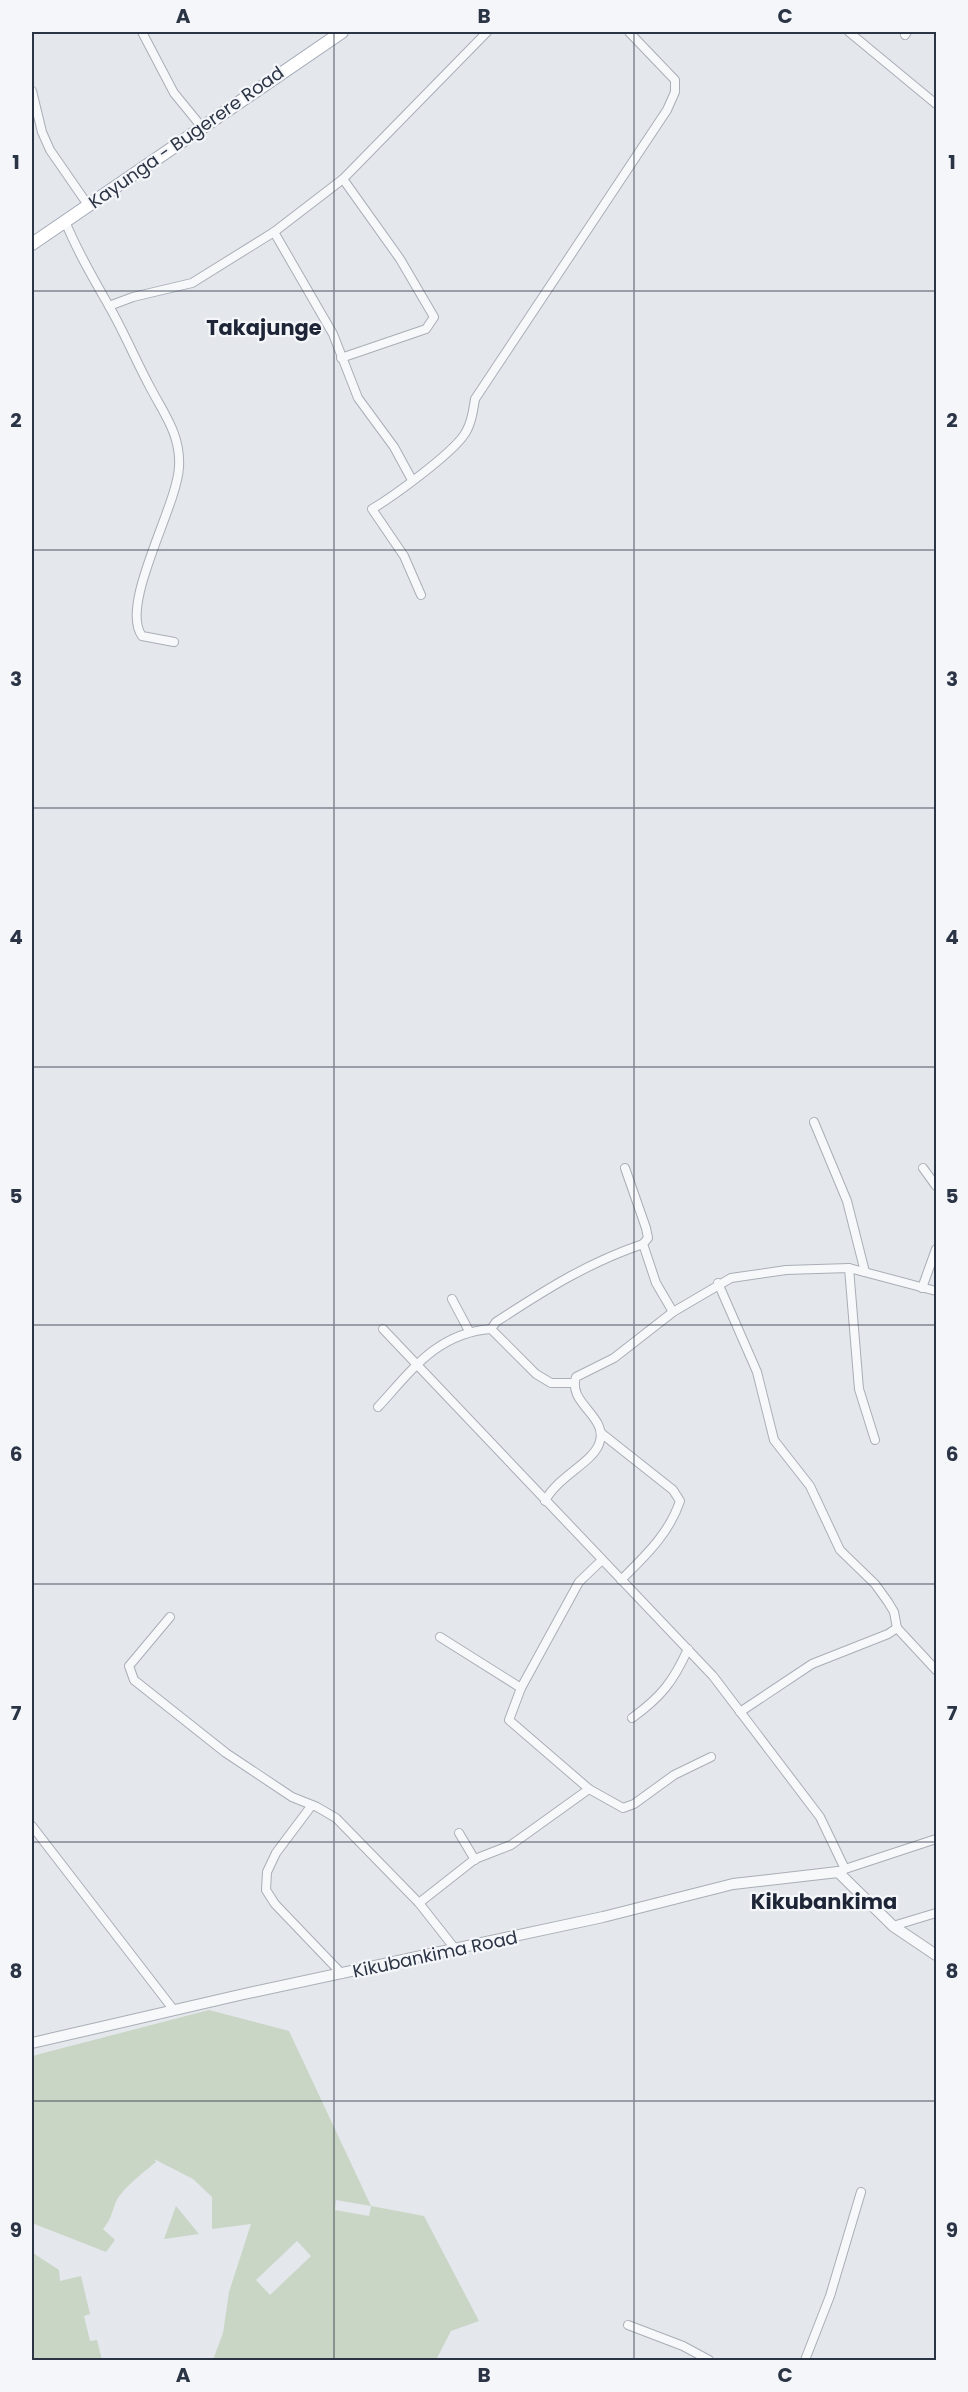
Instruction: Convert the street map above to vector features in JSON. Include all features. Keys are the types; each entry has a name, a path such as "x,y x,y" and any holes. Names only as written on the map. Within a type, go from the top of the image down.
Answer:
{"main road":[{"name":"Kayunga - Bugerere Road","path":"32,244 201,126 342,32"}],"street":[{"path":"142,32 174,93 201,126"},
{"path":"110,306 133,297 192,283 274,232 343,179 487,32"},
{"path":"421,595 404,556 372,509 412,480 465,435 473,414 475,399 670,103 675,92 675,80 629,32"},
{"path":"849,32 936,104"},
{"path":"32,91 42,132 50,150 88,205"},
{"path":"341,358 426,329 434,317 400,259 343,179"},
{"path":"65,221 77,252 110,306 172,425 177,442 180,467 176,484 148,565 135,612 137,630 142,636 174,642"},
{"path":"274,232 327,322 358,398 394,447 412,480"},
{"path":"814,1122 847,1201 865,1272"},
{"path":"378,1407 432,1349 469,1331 491,1329 496,1322 566,1277 606,1257 643,1244 648,1238 646,1228 625,1168"},
{"path":"923,1168 936,1186"},
{"path":"643,1244 656,1283 673,1312"},
{"path":"922,1288 936,1249"},
{"path":"849,1268 859,1389 875,1440"},
{"path":"621,1580 658,1542 674,1519 680,1501 673,1490 601,1433 595,1419 580,1401 574,1383 576,1377 614,1358 673,1312 718,1283 748,1274 849,1268 936,1291"},
{"path":"718,1283 757,1372 774,1440 810,1486 840,1550 875,1584 894,1612 897,1628 936,1670"},
{"path":"452,1299 469,1331"},
{"path":"383,1329 416,1367 519,1471 713,1676 820,1817 842,1870 893,1926 936,1955"},
{"path":"491,1329 536,1374 550,1383 574,1383"},
{"path":"545,1501 555,1484 594,1451 601,1433"},
{"path":"602,1560 579,1582 521,1688 509,1720 589,1790 623,1808 634,1804 674,1775 711,1757"},
{"path":"170,1617 129,1666 134,1680 226,1753 292,1797 336,1818 419,1903 456,1950"},
{"path":"740,1712 812,1664 888,1634 897,1628"},
{"path":"440,1637 521,1688"},
{"path":"632,1718 655,1701 675,1678 688,1649"},
{"path":"419,1903 475,1860 511,1845 589,1790"},
{"path":"312,1805 276,1853 267,1872 266,1890 275,1904 342,1974"},
{"path":"32,1826 173,2009"},
{"path":"459,1833 475,1860"},
{"path":"842,1870 936,1839"},
{"name":"Kikubankima Road","path":"32,2043 173,2009 603,1917 734,1884 842,1870"},
{"path":"893,1926 936,1912"},
{"path":"805,2361 830,2296 861,2192"},
{"path":"628,2325 683,2346 709,2361"}],"green space":[{"path":"209,2010 289,2031 371,2206 424,2216 479,2321 451,2331 436,2360 213,2360 223,2333 229,2292 251,2224 212,2229 212,2197 193,2179 154,2159 156,2162 122,2193 115,2204 103,2229 115,2240 106,2252 32,2223 32,2056","holes":["336,2200 371,2206 369,2216 335,2210","297,2241 311,2256 270,2295 256,2280"]},
{"path":"176,2206 199,2234 164,2239"},
{"path":"33,2253 59,2270 60,2281 81,2276 90,2314 84,2316 90,2341 97,2340 102,2360 32,2360"}],"district":[{"name":"Takajunge","path":"264,327"},
{"name":"Kikubankima","path":"824,1901"}]}
